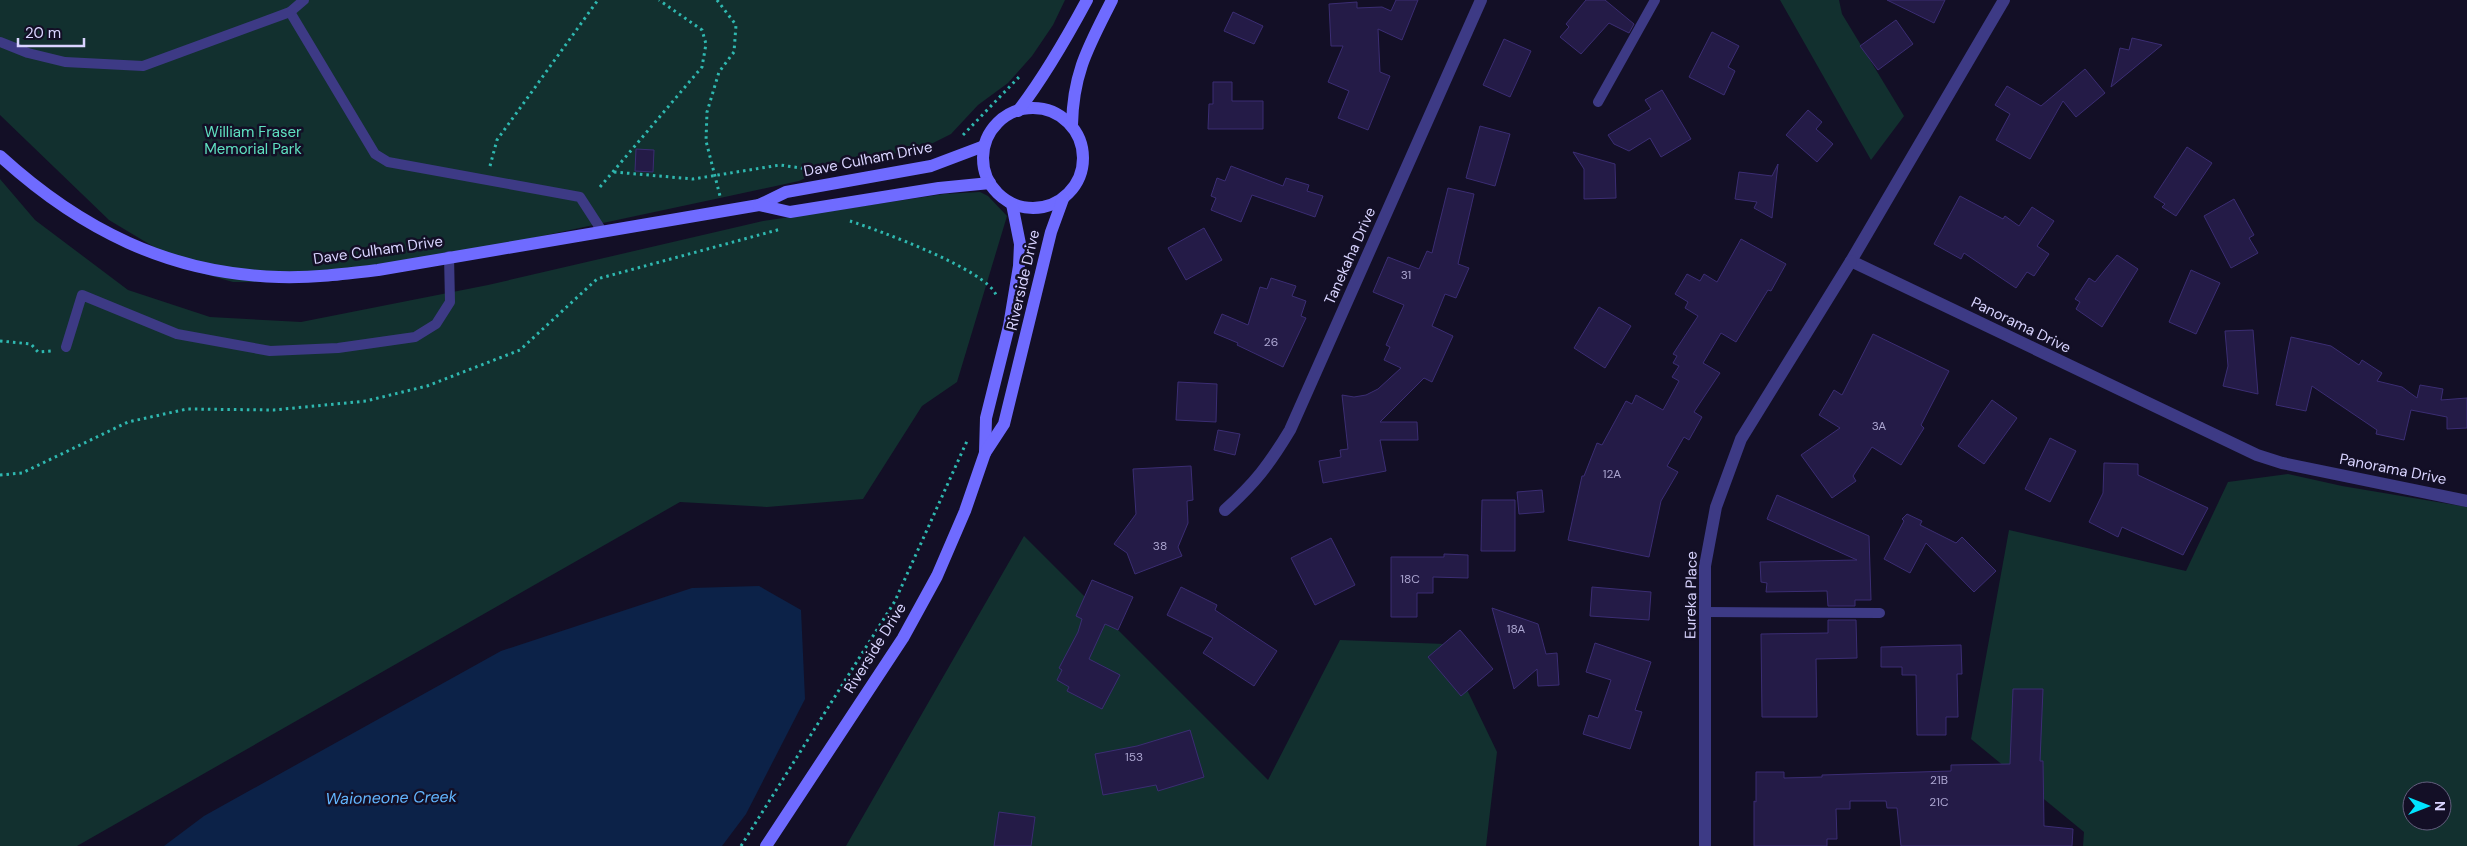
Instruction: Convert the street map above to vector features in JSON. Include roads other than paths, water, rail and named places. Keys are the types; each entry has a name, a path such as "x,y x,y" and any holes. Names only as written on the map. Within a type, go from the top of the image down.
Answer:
{"main road":[{"path":"1018,111 1041,81 1063,45 1086,0"},
{"path":"1072,125 1055,113 1040,109 1018,111 1008,115 995,126 987,137 982,157 985,173 1002,198 1012,204 1029,208 1045,206 1063,199 1080,175 1082,157 1072,125 1076,80 1083,58 1112,0"},
{"name":"Dave Culham Drive","path":"0,156 34,187 66,209 115,238 181,262 215,270 279,277 319,277 378,270 449,256 723,212 758,205 786,192 931,166 984,146"},
{"name":"Dave Culham Drive","path":"758,205 790,212 939,188 990,183"},
{"name":"Riverside Drive","path":"766,846 903,638 941,568 965,511 985,453 1004,424 1051,232 1063,199"},
{"name":"Riverside Drive","path":"985,453 986,418 1009,326 1020,266 1020,244 1012,204"}],"street":[{"name":"Tanekaha Drive","path":"1225,510 1253,486 1272,460 1290,430 1481,0"},
{"path":"1851,261 2004,0"},
{"name":"Panorama Drive","path":"1851,261 2257,455 2282,463 2467,500"},
{"name":"Eureka Place","path":"1706,846 1705,566 1716,507 1741,439 1851,261"}],"lane":[{"path":"0,42 28,53 65,62 143,66 290,12 304,0"},
{"path":"1598,102 1656,0"},
{"path":"290,12 375,154 388,162 580,197 602,231"},
{"path":"66,347 82,296 178,334 270,351 338,348 415,337 436,324 450,302 449,256"},
{"path":"1706,612 1880,613"}],"water":[{"name":"Waioneone Creek","path":"759,586 801,610 805,699 746,814 722,846 164,846 204,816 501,651 692,588"}],"park label":[{"name":"William Fraser Memorial Park","path":"253,140"}]}
